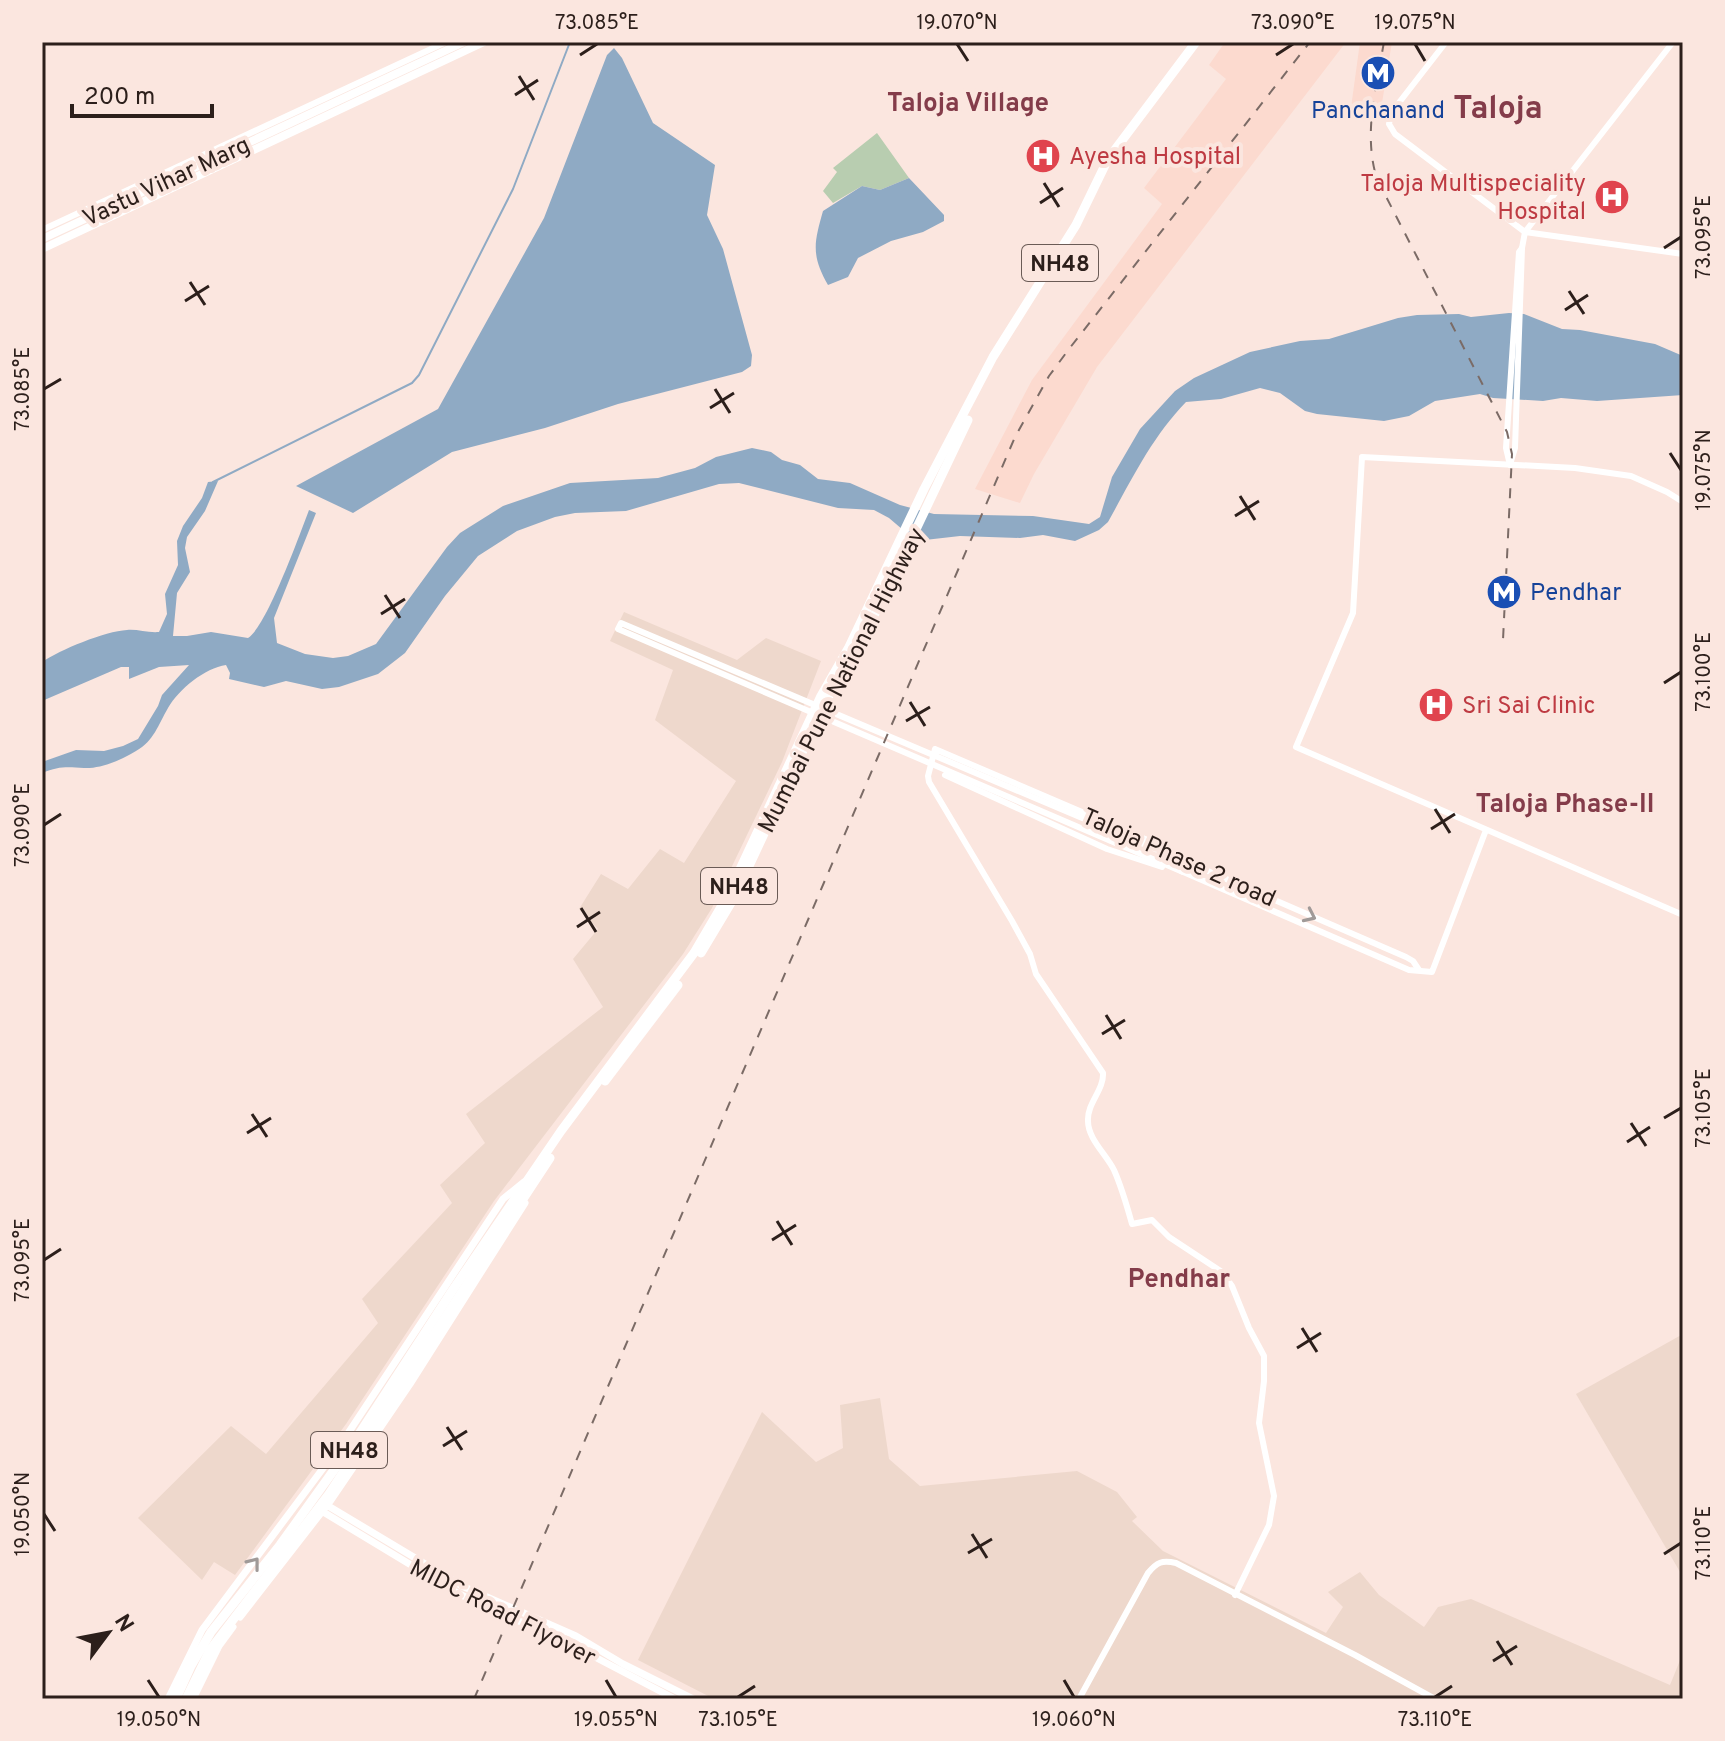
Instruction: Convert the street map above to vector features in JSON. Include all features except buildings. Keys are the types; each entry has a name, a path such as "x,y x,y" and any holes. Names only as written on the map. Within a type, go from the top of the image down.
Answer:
{"highway":[{"name":"Mumbai Pune National Highway","path":"895,561 924,489 993,357 1076,225 1108,159 1196,42"},
{"name":"Mumbai Pune National Highway","path":"531,1180 577,1107 694,953 717,916 821,696 934,495 997,360 1073,242 1113,162 1203,42"},
{"name":"NH48","path":"176,1699 211,1632 280,1545 352,1445 531,1180"},
{"name":"NH48","path":"186,1699 210,1650 329,1494 519,1198"}],"main road":[{"name":"Vastu Vihar Marg","path":"42,239 464,42"},
{"path":"42,249 484,42"},
{"path":"168,1699 202,1630 306,1494 503,1199 531,1180"},
{"path":"193,1699 219,1646 324,1509 410,1384 520,1214 531,1180"},
{"name":"MIDC Road Flyover","path":"306,1494 308,1500 459,1594 674,1695 693,1699"}],"street":[{"path":"42,230 446,42"},
{"path":"1446,42 1391,113 1389,124 1395,134 1525,232 1683,254"},
{"path":"1510,465 1506,448 1525,232 1673,42"},
{"path":"1510,465 1515,448 1519,280"},
{"path":"1683,502 1631,476 1575,468 1362,457 1353,613 1296,747 1683,915"},
{"path":"619,626 1183,872"},
{"path":"712,666 1187,862"},
{"name":"Taloja Phase 2 road","path":"935,749 1158,844 1187,862 1406,957 1419,970 1409,970 1183,872 1107,849 930,768 935,749"},
{"path":"930,768 929,782 1030,954 1054,1004 1103,1073 1103,1083 1094,1098 1087,1122 1090,1132 1113,1167 1132,1224 1152,1220 1169,1237 1222,1272 1232,1286 1264,1356 1259,1423 1271,1475 1272,1506 1269,1525 1235,1595"},
{"path":"1419,970 1432,972 1486,830"},
{"path":"1079,1699 1148,1573 1156,1563 1165,1560 1355,1655 1435,1699"}],"shaded area":[{"path":"1225,42 1346,42 1097,367 1020,503 975,489 1032,380 1162,204 1144,188 1226,79 1209,65"},
{"path":"1360,42 1392,42 1380,115 1350,115"},
{"path":"624,612 737,660 766,638 821,661 782,762 712,908 683,954 494,1201 346,1424 235,1575 214,1562 202,1580 138,1518 231,1426 266,1454 378,1323 362,1299 452,1203 440,1185 485,1143 466,1114 603,1007 573,959 598,929 579,909 601,874 628,889 660,849 684,863 736,781 655,720 673,670 610,641"},
{"path":"1683,1334 1683,1577 1576,1394"},
{"path":"880,1398 889,1459 920,1486 1077,1471 1117,1492 1137,1517 1132,1521 1163,1551 1326,1633 1343,1607 1328,1592 1360,1572 1379,1595 1424,1627 1438,1607 1471,1599 1670,1685 1683,1653 1683,1699 714,1699 638,1660 762,1412 816,1462 843,1448 840,1405"}],"green space":[{"path":"877,133 909,178 880,190 862,186 833,203 823,191 837,172 833,168"}],"water":[{"path":"614,48 622,58 653,123 715,165 707,215 723,249 752,355 751,366 742,372 452,452 353,513 296,486 438,409 544,218 607,55"},
{"path":"909,178 944,215 944,221 923,232 891,241 858,258 848,277 828,285 816,249 823,211 862,186 880,190"},
{"path":"1524,314 1562,329 1655,344 1683,356 1683,395 1543,401 1493,398 1480,394 1435,401 1409,416 1384,421 1305,411 1280,393 1260,388 1221,399 1186,402 1153,444 1108,522 1099,530 1075,541 1043,535 1020,538 960,536 916,541 889,518 874,510 838,508 739,483 719,484 626,511 555,517 517,531 478,556 405,653 378,674 339,687 322,689 286,681 264,687 229,679 226,665 218,667 193,680 179,694 151,737 136,751 104,765 58,768 42,773 42,762 76,750 104,751 138,739 162,695 189,665 159,667 129,679 129,667 121,667 42,701 42,662 50,657 118,631 159,632 167,614 165,594 178,565 177,541 208,482 218,481 205,511 187,537 185,548 190,572 177,593 173,636 211,632 248,638 273,599 309,510 316,513 274,618 277,643 305,654 333,658 348,656 376,644 460,533 503,506 570,483 658,478 752,448 771,452 782,460 800,465 818,479 850,483 900,505 934,514 1033,516 1089,524 1100,517 1112,477 1140,429 1175,391 1194,378 1250,352 1300,341 1329,339 1398,318"}],"waterway":[{"path":"213,482 412,383 419,375 513,189 570,42"}],"railway":[{"path":"474,1699 1015,437 1049,376 1069,349 1310,42"},
{"path":"1384,42 1371,128 1377,179 1507,432 1512,454 1503,640"}],"place":[{"name":"Panchanand","path":"1378,73"},
{"name":"Ayesha Hospital","path":"1043,156"},
{"name":"Taloja Multispeciality Hospital","path":"1612,197"},
{"name":"Pendhar","path":"1504,592"},
{"name":"Sri Sai Clinic","path":"1436,705"}],"district":[{"name":"Taloja Village","path":"968,102"},
{"name":"Taloja","path":"1498,107"},
{"name":"Taloja Phase-II","path":"1565,803"},
{"name":"Pendhar","path":"1179,1278"}]}
